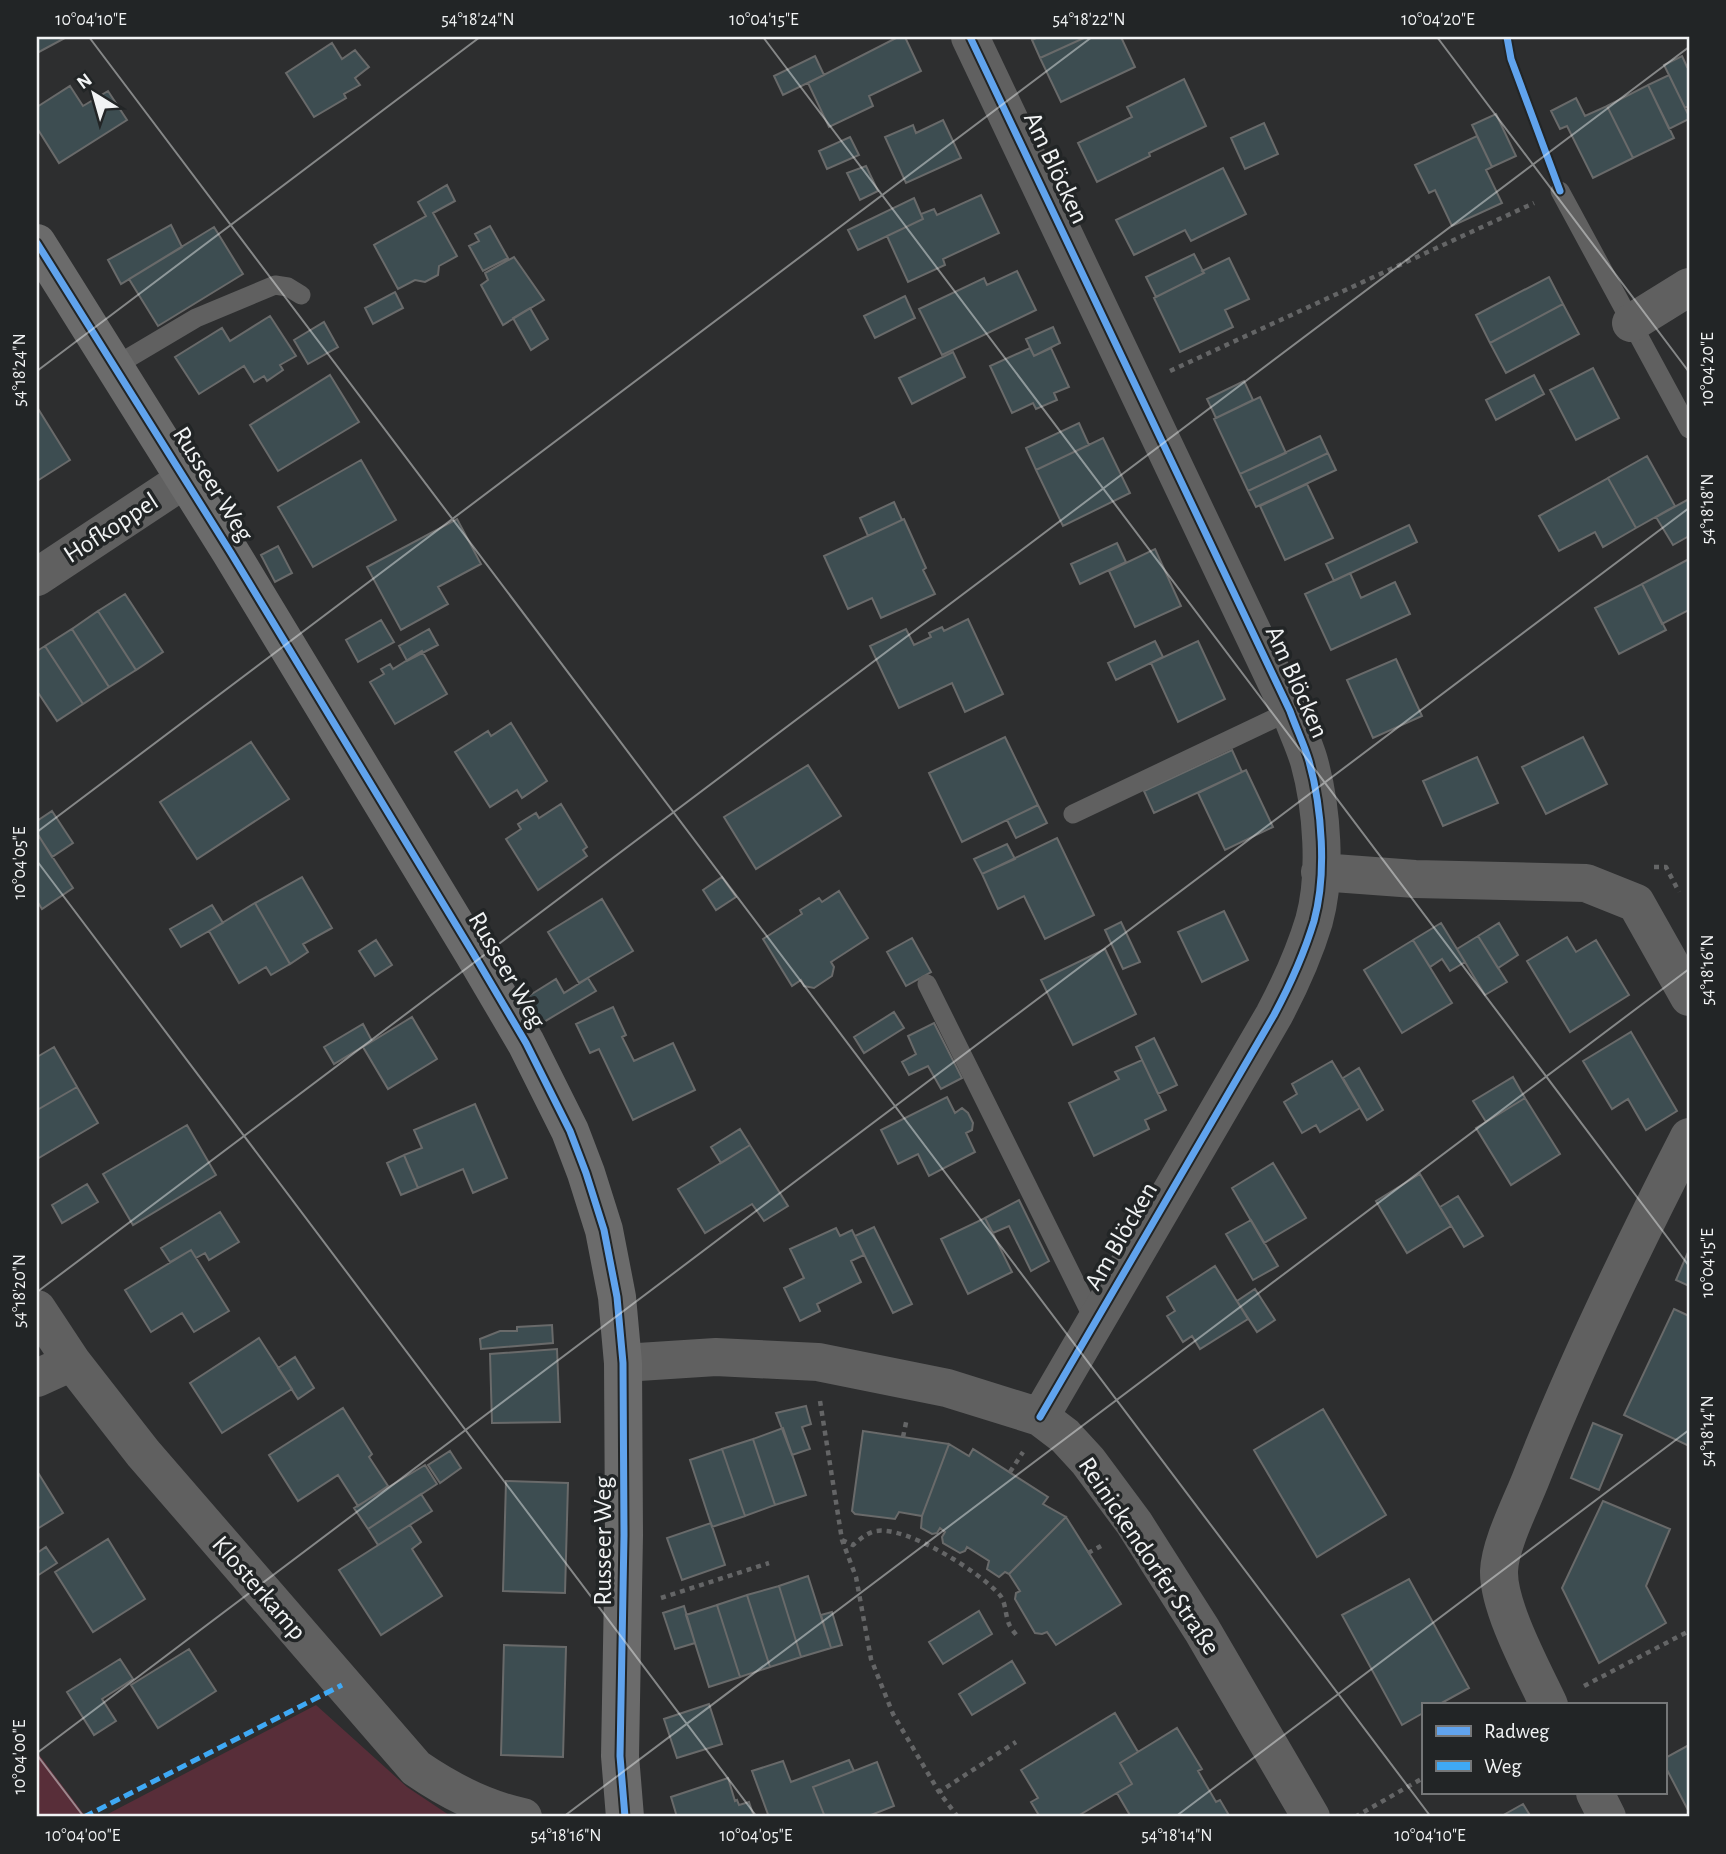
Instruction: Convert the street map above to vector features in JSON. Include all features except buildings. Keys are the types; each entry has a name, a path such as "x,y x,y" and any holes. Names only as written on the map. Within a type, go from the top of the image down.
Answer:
{"street":[{"name":"Am Blöcken","path":"970,37 1290,711 1309,761 1319,815 1320,872 1314,919 1298,967 1275,1016 1040,1417"},
{"name":"Russeer Weg","path":"37,243 185,479 473,953 526,1043 570,1131 604,1230 617,1297 623,1363 620,1756 625,1817"},
{"path":"1631,323 1689,287"},
{"name":"Hofkoppel","path":"37,577 185,479"},
{"path":"1320,872 1415,879 1586,883 1636,903 1689,997"},
{"path":"1548,1703 1503,1602 1499,1570 1504,1548 1562,1401 1601,1312 1689,1137"},
{"name":"Klosterkamp","path":"37,1309 72,1362 143,1453 416,1768 440,1784 473,1800 523,1817"},
{"name":"Reinickendorfer Straße","path":"623,1363 716,1357 818,1362 947,1388 1040,1417 1065,1436 1088,1461 1134,1523 1202,1630 1311,1817"},
{"path":"37,1378 72,1362"},
{"path":"1596,1794 1607,1817"}],"lane":[{"path":"1560,191 1689,429"},
{"path":"115,366 196,318 275,285 288,287 300,295"},
{"path":"1073,814 1290,711"},
{"path":"927,985 1095,1322"}],"path":[{"path":"1136,387 1560,191"},
{"path":"1652,867 1666,867 1684,900"},
{"path":"818,1362 820,1405 842,1540 856,1577 872,1659 893,1714 939,1792 958,1817"},
{"path":"842,1540 853,1545 866,1535 878,1531 903,1534 923,1542 1001,1595 1008,1623 1018,1637"},
{"path":"623,1610 769,1563"},
{"path":"1553,1703 1689,1632"},
{"path":"939,1792 1016,1742"},
{"path":"1355,1817 1422,1779"}],"shaded area":[{"path":"316,1705 407,1787 452,1817 102,1817"},
{"path":"37,1752 80,1809 86,1817 37,1817"}],"marked path":[{"path":"84,1817 342,1685"}],"cycle path":[{"path":"970,37 1290,711 1307,755 1320,820 1322,862 1318,903 1314,921 1286,992 1040,1417"},
{"path":"1507,37 1511,59 1560,191"},
{"path":"37,243 231,553 473,953 526,1043 570,1131 586,1173 604,1230 617,1297 623,1363 624,1535 620,1756 625,1817"}]}
